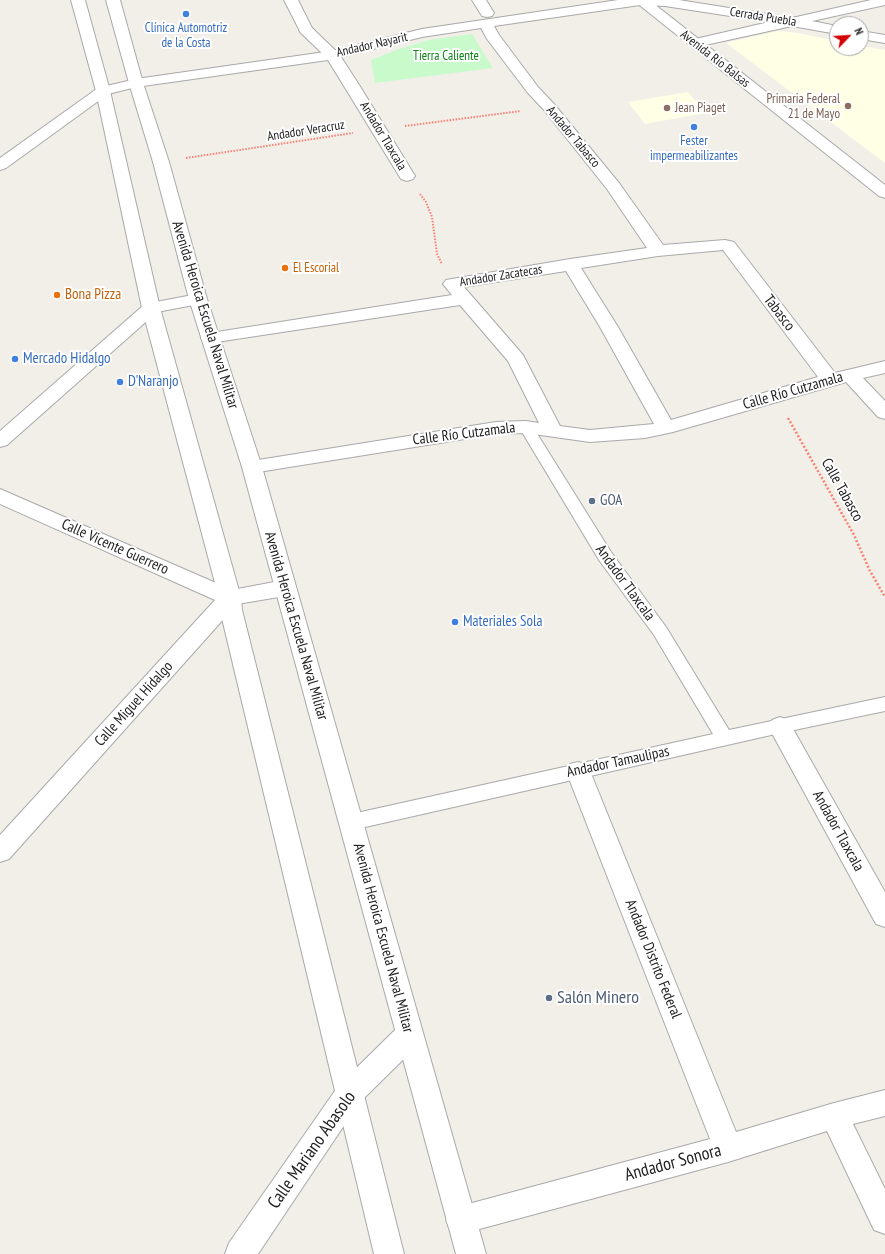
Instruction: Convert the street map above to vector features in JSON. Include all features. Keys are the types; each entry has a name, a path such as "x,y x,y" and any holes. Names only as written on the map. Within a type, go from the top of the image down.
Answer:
{"street":[{"path":"78,0 103,91 151,308 230,598 231,610 389,1254"},
{"name":"Avenida Heroica Escuela Naval Militar","path":"113,0 136,83 162,162 198,299 252,467 471,1254"},
{"name":"Andador Tlaxcala","path":"290,0 306,30 332,55 407,176"},
{"name":"Andador Tabasco","path":"479,0 487,18 492,36 533,90 549,107 613,186 658,251"},
{"name":"Andador Nayarit","path":"103,91 136,83 332,55 487,18 640,0"},
{"name":"Cerrada Puebla","path":"640,0 665,2 829,29"},
{"name":"Avenida Río Balsas","path":"640,0 885,193"},
{"path":"696,44 793,22 866,2 885,1"},
{"path":"866,2 885,17"},
{"path":"869,36 885,39"},
{"path":"0,165 103,91"},
{"name":"Andador Zacatecas","path":"210,338 464,299 452,284 658,251 720,245 728,246"},
{"name":"Tabasco","path":"728,246 830,380"},
{"path":"570,264 609,327 666,428"},
{"path":"0,441 151,308 198,299"},
{"path":"464,299 516,359 552,429"},
{"name":"Calle Río Cutzamala","path":"252,467 496,428 526,426 590,436 645,432 666,428 830,380 885,367"},
{"path":"850,375 885,413"},
{"name":"Calle Vicente Guerrero","path":"0,496 230,598"},
{"path":"230,598 285,588"},
{"name":"Calle Miguel Hidalgo","path":"0,852 230,598"},
{"name":"Andador Tlaxcala","path":"780,726 885,916"},
{"name":"Andador Distrito Federal","path":"578,771 728,1148"},
{"name":"Calle Mariano Abasolo","path":"240,1254 349,1094 410,1035"},
{"name":"Andador Sonora","path":"461,1220 728,1148 834,1116 885,1104"},
{"path":"834,1116 885,1220"}],"lane":[{"name":"Andador Tlaxcala","path":"526,426 605,556 660,631 725,740"},
{"name":"Andador Tamaulipas","path":"352,822 578,771 725,740 780,726 885,704"}],"path":[{"name":"Andador Veracruz","path":"162,162 379,129 549,107"},
{"name":"Andador Tlaxcala","path":"407,176 426,202 432,216 437,254 452,284"},
{"name":"Calle Tabasco","path":"776,396 854,535 870,571 885,596"}],"shaded area":[{"name":"Primaria Federal 21 de Mayo","path":"778,31 798,33 829,39 829,56 869,56 869,47 885,50 885,163 726,43"},
{"name":"Jean Piaget","path":"688,92 706,113 645,124 628,102"}],"green space":[{"name":"Tierra Caliente","path":"472,34 493,68 375,83 371,60 428,40"}],"place":[{"name":"Clínica Automotriz de la Costa","path":"186,14"},
{"name":"Primaria Federal 21 de Mayo","path":"848,106"},
{"name":"Jean Piaget","path":"667,108"},
{"name":"Fester impermeabilizantes","path":"694,127"},
{"name":"El Escorial","path":"285,268"},
{"name":"Bona Pizza","path":"57,295"},
{"name":"Mercado Hidalgo","path":"15,359"},
{"name":"D'Naranjo","path":"120,382"},
{"name":"GOA","path":"592,501"},
{"name":"Materiales Sola","path":"455,622"},
{"name":"Salón Minero","path":"549,998"}]}
